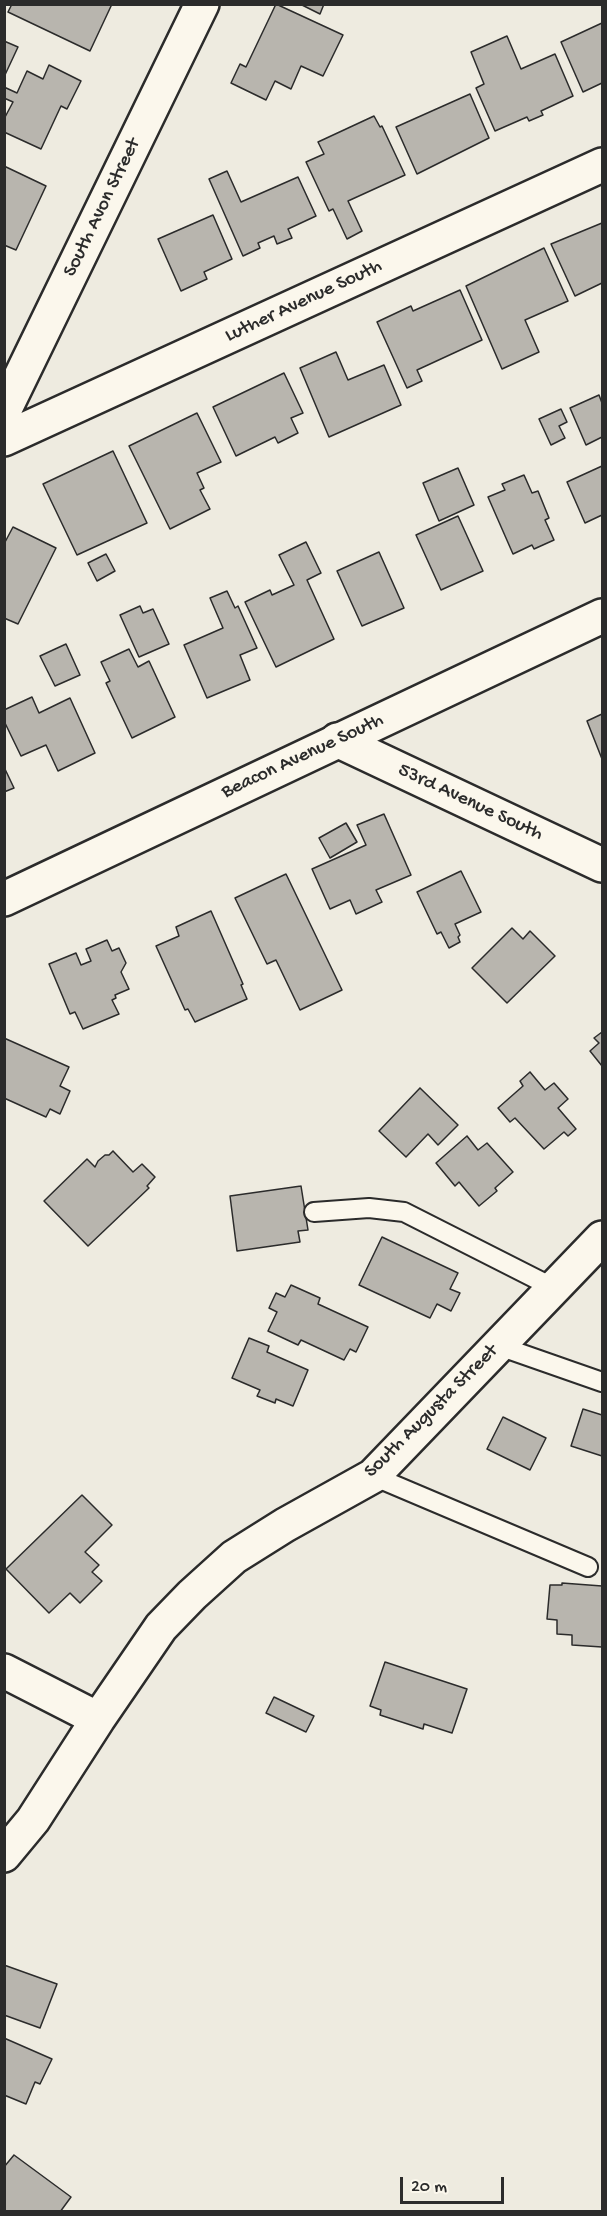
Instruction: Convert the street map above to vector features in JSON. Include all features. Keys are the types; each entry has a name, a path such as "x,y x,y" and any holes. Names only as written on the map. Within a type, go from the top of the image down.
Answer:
{"street":[{"name":"South Avon Street","path":"4,411 202,4"},
{"name":"Luther Avenue South","path":"4,439 603,165"},
{"name":"Beacon Avenue South","path":"4,899 603,616"},
{"name":"53rd Avenue South","path":"337,740 603,865"},
{"name":"South Augusta Street","path":"4,1855 39,1811 161,1627 234,1557 285,1525 373,1476 603,1238"},
{"path":"4,1671 98,1719"}],"lane":[{"path":"314,1212 369,1208 404,1212 554,1288"},
{"path":"499,1346 603,1382"},
{"path":"373,1476 588,1567"}],"building":[{"path":"12,4 112,4 90,51 8,12"},
{"path":"276,4 343,35 323,76 301,66 291,89 275,81 266,100 231,83 240,64 246,67"},
{"path":"300,4 324,4 320,14"},
{"path":"602,23 602,83 583,92 561,42"},
{"path":"507,36 521,69 555,54 573,96 541,111 543,115 529,121 527,117 495,131 476,88 484,84 471,52"},
{"path":"4,41 18,47 4,77"},
{"path":"49,65 81,81 67,109 61,106 41,149 4,132 4,119 13,102 4,98 4,87 17,93 27,71 43,79"},
{"path":"470,94 489,138 417,174 396,127"},
{"path":"374,116 380,127 382,126 405,175 348,201 362,231 347,239 333,209 329,211 306,162 324,154 318,142"},
{"path":"4,166 46,186 16,250 4,245"},
{"path":"227,171 241,202 298,177 316,216 288,229 292,238 277,244 274,236 258,243 260,248 243,256 209,179"},
{"path":"213,215 232,259 204,272 207,279 181,291 158,239"},
{"path":"602,223 602,283 575,296 551,244"},
{"path":"544,248 568,301 525,320 539,352 502,369 466,286"},
{"path":"460,290 482,340 417,370 422,381 407,388 377,322 411,306 413,311"},
{"path":"336,352 348,380 384,365 401,405 329,437 300,368"},
{"path":"284,373 303,413 291,418 298,433 278,443 275,437 236,456 213,407"},
{"path":"599,395 602,403 602,437 586,445 570,408"},
{"path":"561,409 567,422 559,426 565,438 551,445 539,419"},
{"path":"197,413 221,462 197,473 204,488 200,490 210,509 170,529 129,446"},
{"path":"113,451 147,523 77,555 43,484"},
{"path":"602,466 602,515 585,523 567,482"},
{"path":"458,468 474,505 439,521 423,483"},
{"path":"524,475 532,493 538,491 549,518 545,520 554,540 534,549 532,545 513,554 488,497 505,490 502,484"},
{"path":"458,516 483,571 441,590 416,535"},
{"path":"13,527 56,548 18,624 4,618 4,544"},
{"path":"306,542 321,573 307,580 334,639 276,667 245,602 270,590 272,595 294,585 279,555"},
{"path":"379,552 404,608 362,626 337,571"},
{"path":"106,554 115,571 97,581 88,563"},
{"path":"227,591 235,608 238,606 257,648 240,655 250,680 207,698 184,645 223,628 210,598"},
{"path":"140,606 143,613 153,609 169,644 139,657 120,615"},
{"path":"66,644 80,675 55,686 40,656"},
{"path":"129,649 138,667 149,661 175,717 132,738 106,683 110,681 101,662"},
{"path":"32,697 39,713 70,698 95,753 58,771 46,745 21,756 4,721 4,710"},
{"path":"602,714 602,759 587,721"},
{"path":"4,767 14,788 4,792"},
{"path":"384,814 411,875 376,890 382,902 356,914 350,900 330,909 312,869 366,845 357,825"},
{"path":"346,823 357,842 330,858 319,838"},
{"path":"461,871 481,912 455,924 460,935 458,937 460,942 449,948 441,932 437,934 417,892"},
{"path":"286,874 342,990 300,1010 276,960 267,964 235,898"},
{"path":"211,911 243,984 241,985 247,999 195,1022 188,1009 185,1010 156,946 179,936 176,927"},
{"path":"512,928 523,939 530,931 555,956 507,1003 472,968"},
{"path":"107,940 112,951 119,948 126,963 121,972 129,989 115,995 116,998 112,1000 119,1014 83,1029 75,1012 70,1014 49,964 76,953 81,965 91,961 86,949"},
{"path":"602,1032 602,1066 590,1051 599,1043 594,1038"},
{"path":"4,1038 69,1067 60,1086 70,1091 60,1114 50,1109 46,1117 4,1098"},
{"path":"530,1072 545,1090 554,1083 568,1099 558,1108 576,1129 568,1136 564,1132 544,1149 515,1118 510,1122 498,1108 523,1086 520,1081"},
{"path":"420,1088 458,1125 438,1145 428,1134 406,1157 379,1131"},
{"path":"467,1136 478,1150 487,1143 513,1172 495,1188 497,1191 479,1206 459,1182 455,1186 436,1163"},
{"path":"113,1151 133,1172 142,1164 155,1177 147,1186 149,1188 88,1246 44,1201 87,1159 95,1167 98,1161"},
{"path":"301,1186 308,1230 298,1231 300,1242 237,1251 230,1196"},
{"path":"382,1237 458,1273 450,1289 460,1293 451,1311 437,1304 430,1318 359,1285"},
{"path":"291,1285 320,1298 318,1304 368,1327 356,1352 350,1349 344,1360 301,1340 298,1345 268,1331 277,1312 269,1308 276,1293 285,1297"},
{"path":"249,1338 269,1346 267,1352 308,1370 293,1406 276,1399 275,1403 257,1396 260,1390 232,1378"},
{"path":"583,1409 602,1415 602,1456 571,1446"},
{"path":"503,1417 546,1438 530,1470 487,1449"},
{"path":"82,1495 112,1525 85,1552 99,1565 92,1572 102,1581 80,1603 70,1593 49,1613 6,1569"},
{"path":"562,1583 602,1586 602,1647 572,1645 572,1635 557,1634 557,1620 547,1619 550,1585 562,1585"},
{"path":"385,1662 467,1689 452,1733 424,1724 423,1729 380,1715 381,1710 370,1706"},
{"path":"274,1697 314,1716 306,1732 266,1713"},
{"path":"4,1965 57,1984 40,2028 4,2015"},
{"path":"4,2038 52,2059 40,2084 35,2082 26,2104 4,2095"},
{"path":"14,2155 71,2197 60,2212 4,2211 4,2167"}]}
